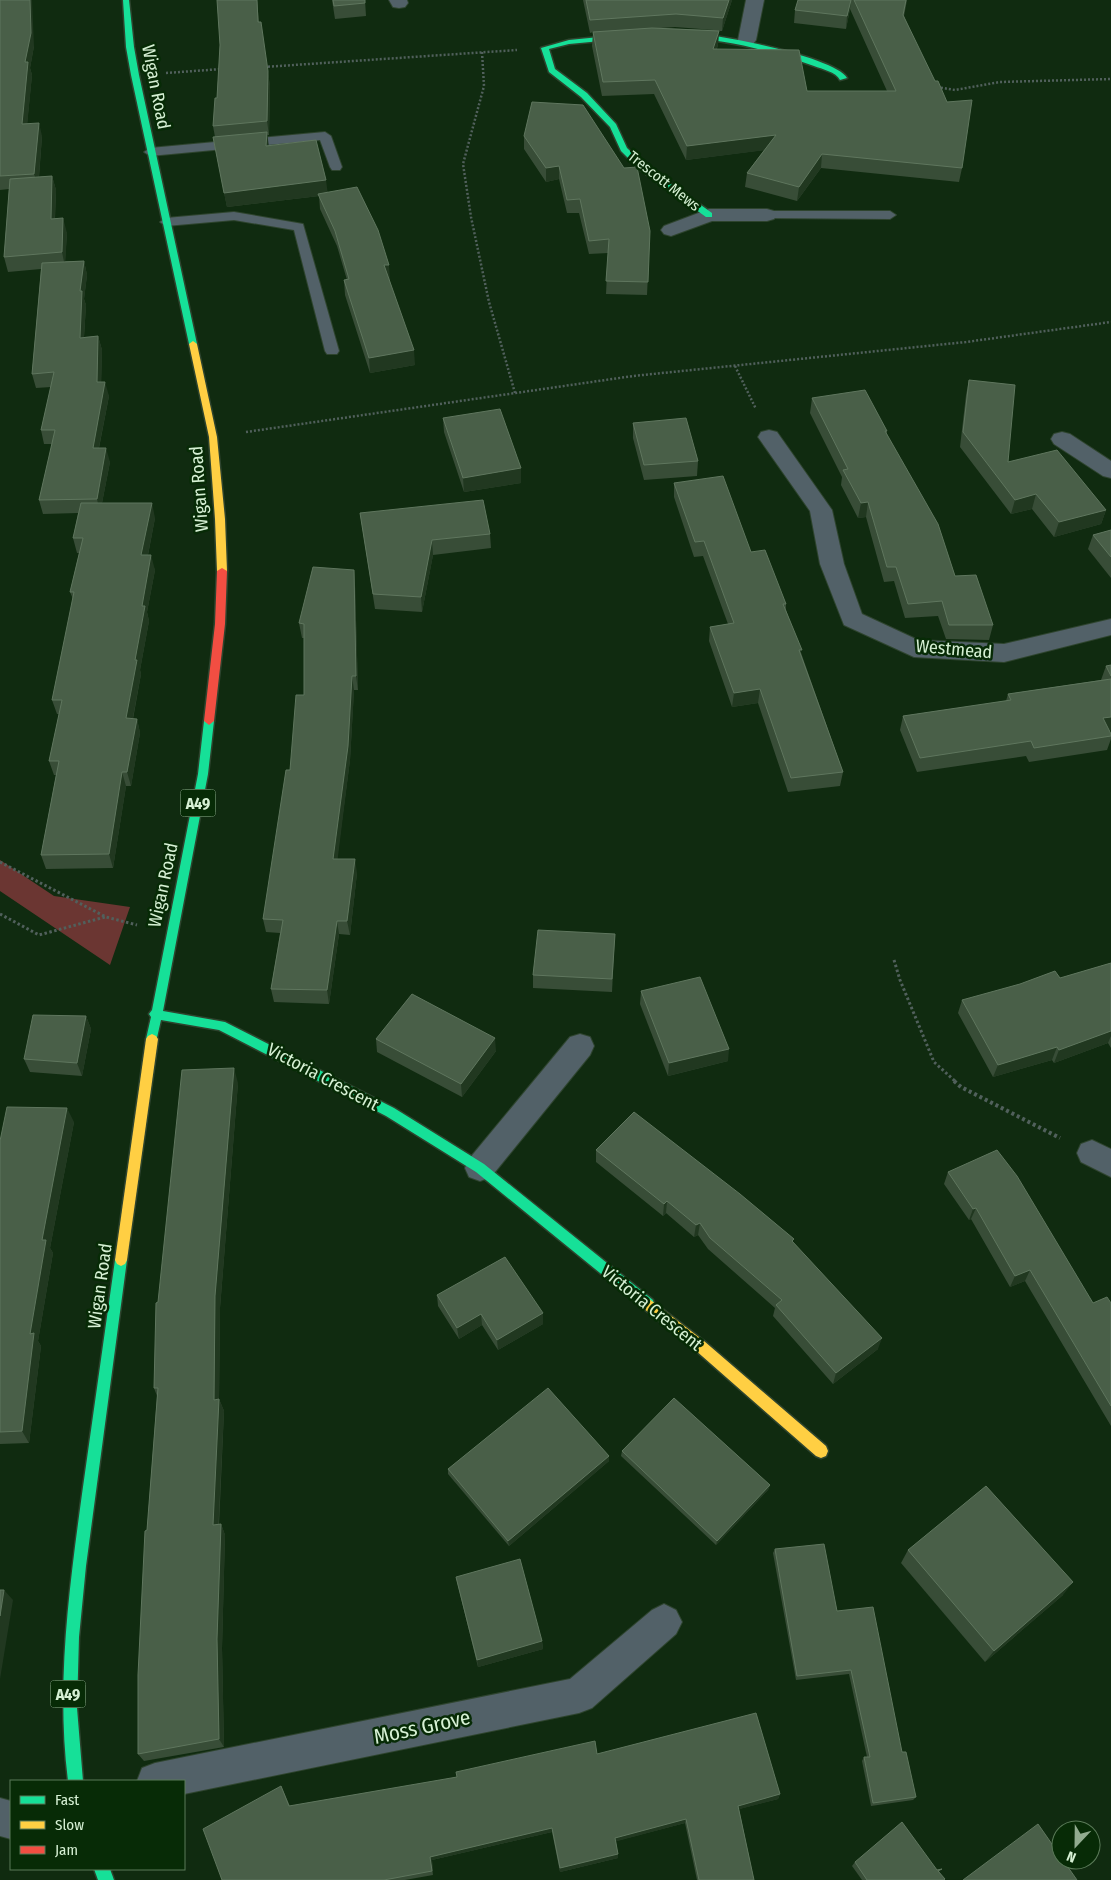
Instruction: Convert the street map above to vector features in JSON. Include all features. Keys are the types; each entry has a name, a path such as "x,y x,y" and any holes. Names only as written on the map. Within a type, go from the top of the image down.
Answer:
{"main road":[{"name":"Wigan Road","path":"75,1780 69,1740 68,1672 73,1607 155,1014 203,774 220,624 220,537 213,437 150,152 130,47 126,0"},
{"path":"673,35 699,35 747,40 800,56 841,74 843,78"},
{"path":"545,48 569,42 639,36"},
{"name":"Trescott Mews","path":"545,48 552,70 584,95 614,126 624,148 642,167 709,215"},
{"name":"Victoria Crescent","path":"155,1014 221,1025 234,1031 390,1112 480,1168 698,1345 821,1451"}],"street":[{"path":"747,40 755,0"},
{"name":"Trescott Mews","path":"671,230 709,215 766,215"},
{"name":"Westmead","path":"769,437 821,510 832,564 852,618 914,648 1004,653 1111,627"},
{"path":"1062,439 1111,471"},
{"path":"480,1168 580,1046"},
{"name":"Moss Grove","path":"160,1780 579,1695 664,1622"}],"lane":[{"path":"150,152 325,136 336,168"},
{"name":"Trescott Mews","path":"766,215 890,215"},
{"path":"166,222 234,216 299,227 332,351"}],"path":[{"path":"264,67 545,48"},
{"path":"482,52 484,86 463,164 471,218 488,302 515,393"},
{"path":"135,75 224,69"},
{"path":"936,87 955,90 1000,82 1111,79"},
{"path":"213,437 632,376 966,342 1111,322"},
{"path":"735,366 769,437"},
{"path":"0,862 106,917 171,933"},
{"path":"0,914 2,913 39,935 106,917"},
{"path":"894,960 900,980 934,1062 961,1087 1101,1159"}],"shaded area":[{"path":"0,860 54,896 130,907 110,965 0,891"}],"building":[{"path":"0,0 30,0 31,33 25,62 28,62 22,124 39,123 34,174 0,176"},
{"path":"217,0 257,0 258,22 261,22 268,71 267,121 213,126 215,98 217,98 220,45"},
{"path":"333,0 365,0 365,3 334,6"},
{"path":"586,0 729,0 723,18 676,14 590,20"},
{"path":"798,0 851,0 847,16 795,10"},
{"path":"854,0 906,0 903,15 947,102 972,100 962,168 822,154 799,187 747,173 776,135 687,146 655,80 603,82 593,32 652,28 719,31 713,49 799,50 807,91 896,91"},
{"path":"532,102 583,105 624,168 637,167 650,231 648,282 606,281 609,239 589,241 580,199 567,200 559,166 546,168 524,136"},
{"path":"267,132 266,146 316,140 326,180 224,193 213,137"},
{"path":"52,176 51,219 63,218 62,252 4,257 10,179"},
{"path":"357,187 378,230 389,265 384,265 414,350 369,358 344,280 349,279 335,231 318,194"},
{"path":"84,261 80,291 82,291 80,338 98,336 97,382 105,382 93,448 106,448 97,499 39,500 55,430 41,430 54,372 32,374 42,263"},
{"path":"969,380 1015,385 1008,462 1057,450 1106,510 1059,522 1036,494 1015,500 963,432"},
{"path":"865,390 887,431 885,431 938,524 955,576 976,575 993,625 949,625 942,601 908,604 896,567 887,567 868,502 861,503 843,470 848,469 812,398"},
{"path":"500,409 521,468 463,478 443,418"},
{"path":"686,418 698,461 644,465 633,423"},
{"path":"723,476 751,552 765,550 786,604 783,604 802,650 799,650 843,772 791,778 760,689 734,693 710,627 734,623 704,541 695,542 674,483"},
{"path":"483,500 490,534 432,540 421,597 373,594 360,513"},
{"path":"81,503 152,503 141,555 151,555 142,606 145,606 126,718 137,719 127,772 122,772 109,854 41,855 59,761 49,761 62,700 52,700 74,592 70,592 83,538 73,538"},
{"path":"1111,530 1111,557 1093,535"},
{"path":"313,567 354,570 356,676 352,676 348,746 333,859 355,859 347,921 337,921 327,990 271,989 283,920 263,919 286,770 290,770 296,695 304,695 304,624 299,623"},
{"path":"1111,665 1111,676 1106,666"},
{"path":"1111,679 1111,717 1103,718 1111,736 1034,748 1031,741 920,758 903,716 1011,700 1008,694"},
{"path":"538,930 615,934 612,979 533,975"},
{"path":"1111,963 1111,1031 1059,1050 1057,1047 998,1065 962,1000 1020,984 1055,971 1060,978"},
{"path":"700,977 729,1049 669,1063 641,991"},
{"path":"412,994 495,1038 461,1084 376,1039"},
{"path":"33,1015 86,1016 77,1063 24,1059"},
{"path":"234,1068 215,1296 214,1400 219,1399 213,1525 221,1524 217,1639 219,1739 138,1754 138,1675 145,1531 147,1530 158,1388 154,1388 156,1303 158,1302 182,1070"},
{"path":"7,1107 67,1108 42,1240 46,1240 30,1334 34,1333 22,1431 0,1432 0,1141"},
{"path":"634,1112 740,1194 794,1239 792,1241 882,1338 836,1373 776,1305 782,1300 710,1238 700,1223 696,1225 667,1201 664,1204 596,1150"},
{"path":"997,1150 1017,1176 1093,1303 1107,1297 1111,1303 1111,1406 1030,1270 1015,1276 976,1208 973,1209 948,1172"},
{"path":"505,1257 543,1313 497,1340 481,1314 457,1328 437,1295"},
{"path":"548,1388 609,1456 508,1541 448,1469"},
{"path":"674,1398 770,1485 717,1541 622,1451"},
{"path":"986,1486 1073,1582 994,1651 908,1550"},
{"path":"824,1544 837,1611 873,1607 902,1752 906,1752 916,1797 873,1803 864,1757 870,1757 851,1670 797,1676 775,1549"},
{"path":"520,1559 542,1641 477,1660 456,1577"},
{"path":"0,1590 4,1590 0,1616"},
{"path":"756,1713 780,1794 738,1806 754,1880 699,1880 686,1819 615,1838 618,1854 560,1868 552,1828 430,1857 432,1871 384,1880 222,1880 203,1829 281,1786 289,1806 457,1777 456,1772 595,1741 597,1754"},
{"path":"902,1822 937,1870 942,1869 938,1871 944,1880 867,1880 855,1862"},
{"path":"1038,1824 1051,1843 1051,1870 1070,1870 1077,1880 963,1880"}],"traffic: fast":[{"path":"126,0 130,47 135,75 193,344"},
{"path":"681,35 723,39 763,47 822,66 841,74 843,78"},
{"path":"630,36 569,42 545,48 552,70 584,95 613,126 624,149 642,167 709,215"},
{"path":"152,1039 203,774 209,721"},
{"path":"155,1014 221,1025 390,1112 480,1168 648,1304"},
{"path":"75,1780 71,1744 70,1672 75,1602 121,1260"},
{"path":"102,1870 106,1880"}],"traffic: slow":[{"path":"193,344 213,437 222,571"},
{"path":"121,1260 152,1039"},
{"path":"648,1304 699,1345 821,1451"}],"traffic: jam":[{"path":"209,721 220,624 222,571"}]}
